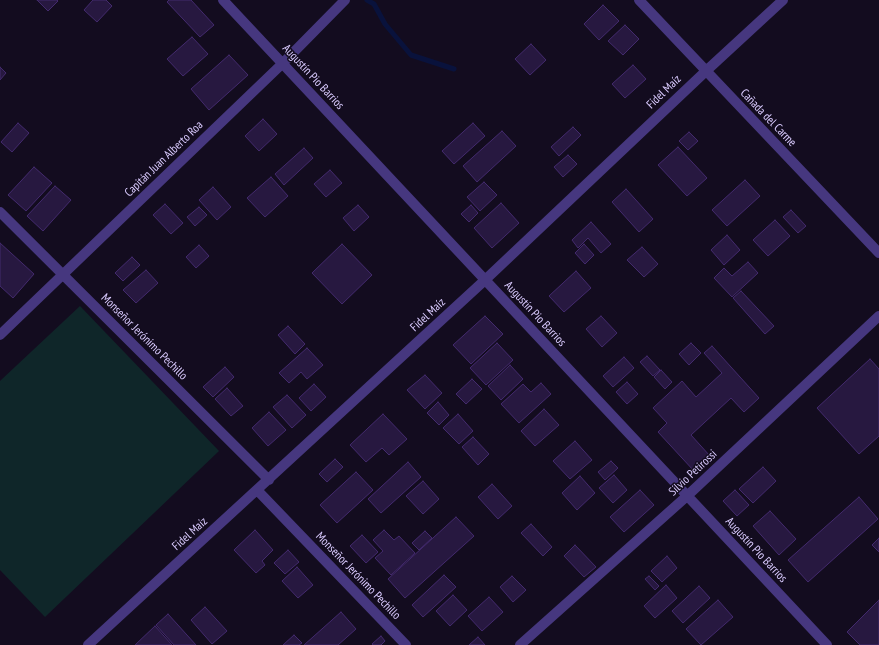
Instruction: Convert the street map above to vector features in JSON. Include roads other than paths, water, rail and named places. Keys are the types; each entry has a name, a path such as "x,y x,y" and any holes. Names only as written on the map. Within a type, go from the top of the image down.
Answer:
{"street":[{"name":"Augustín Pio Barrios","path":"223,0 827,645"},
{"name":"Capitán Juan Alberto Roa","path":"0,335 283,63 345,0"},
{"name":"Cañada del Carme","path":"639,0 879,253"},
{"name":"Fidel Maíz","path":"88,645 485,280 706,70 783,0"},
{"name":"Monseñor Jerónimo Pechillo","path":"0,212 269,480"},
{"name":"Silvio Petirossi","path":"520,645 687,496 879,316"},
{"name":"Monseñor Jerónimo Pechillo","path":"258,490 406,645"}],"waterway":[{"path":"367,0 374,4 385,24 411,55 454,69"}]}
